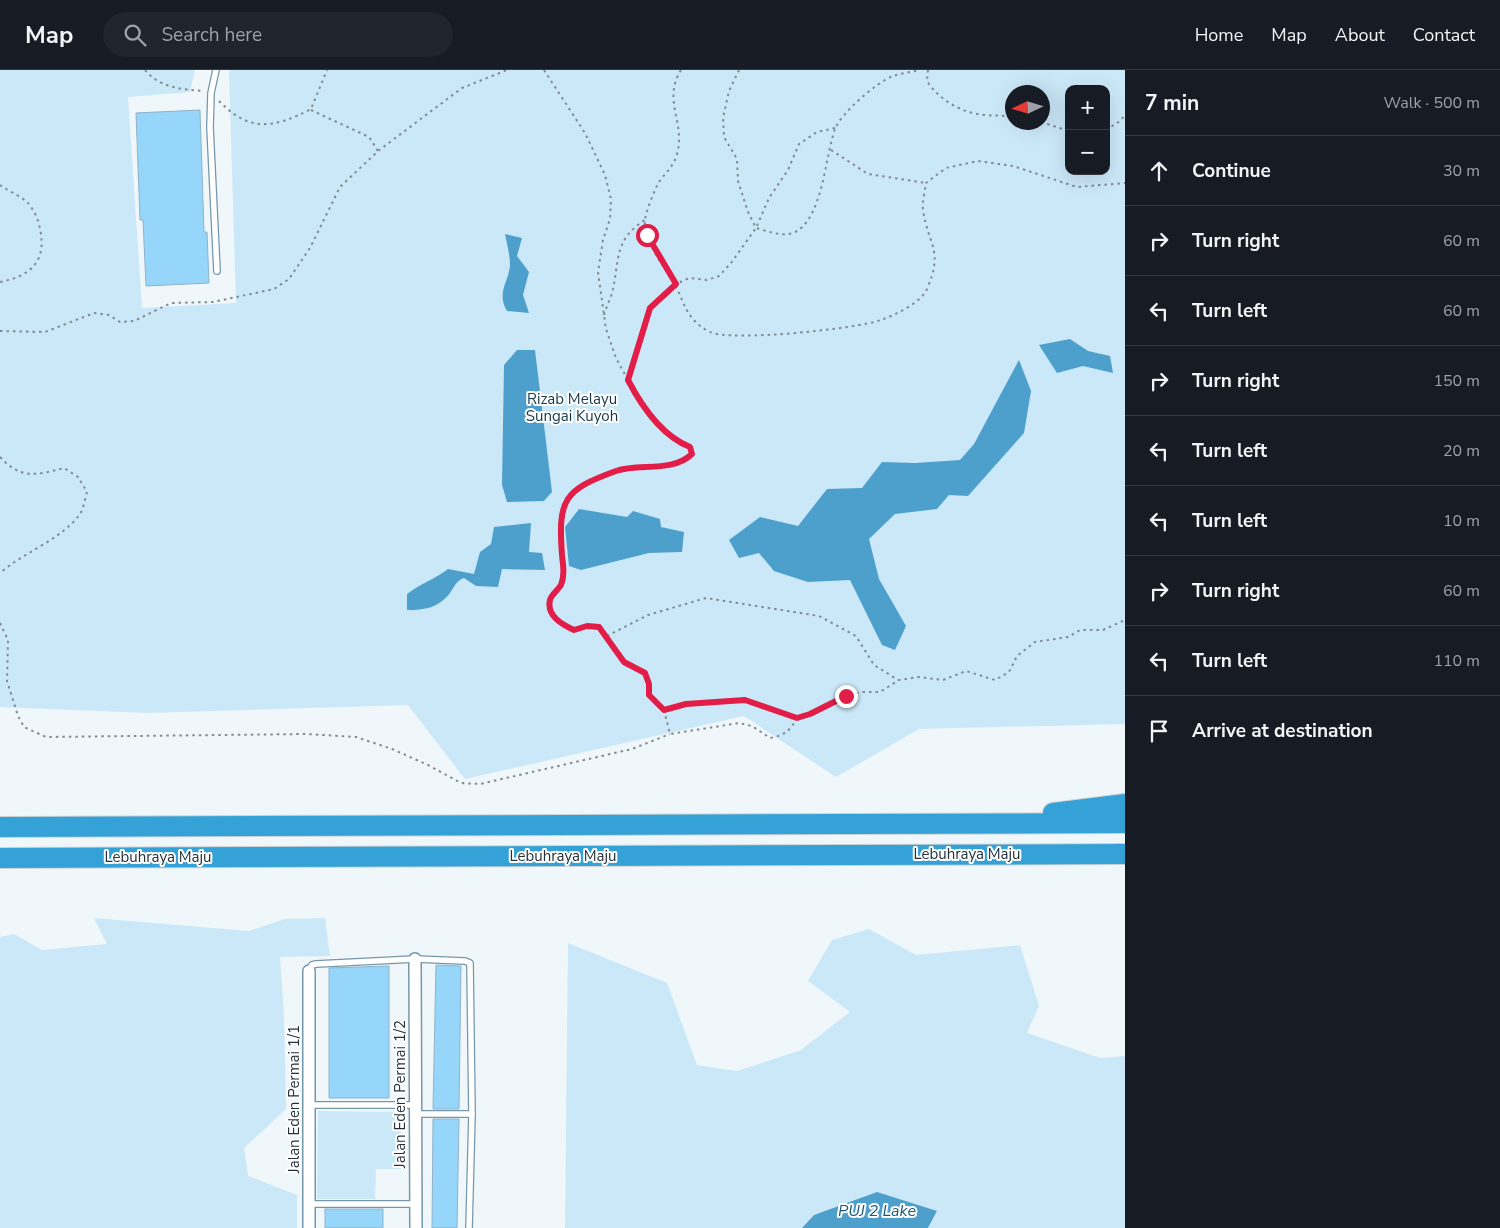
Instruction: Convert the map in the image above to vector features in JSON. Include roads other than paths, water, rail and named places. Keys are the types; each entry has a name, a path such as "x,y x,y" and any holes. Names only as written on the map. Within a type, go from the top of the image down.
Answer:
{"highway":[{"path":"1018,824 1059,812 1125,804"},
{"name":"Lebuhraya Maju","path":"0,827 1125,823"},
{"path":"950,854 1054,866 1125,867"},
{"name":"Lebuhraya Maju","path":"0,858 1125,854"}],"street":[{"name":"Jalan Eden Permai 1/2","path":"415,959 416,1228"},
{"name":"Jalan Eden Permai 1/1","path":"309,971 309,1228"}],"lane":[{"path":"216,70 211,93 217,271"},
{"path":"309,971 312,965 316,964 415,959 465,961 471,966 472,1114 470,1228"},
{"path":"309,1105 472,1114"},
{"path":"309,1204 416,1204"}],"water":[{"path":"505,234 522,238 517,256 529,272 523,295 529,313 507,311 504,304 503,293 510,265"},
{"path":"1070,339 1088,351 1110,356 1113,373 1083,366 1057,373 1039,345"},
{"path":"517,350 535,350 552,492 544,501 507,502 502,485 504,365"},
{"path":"1019,360 1031,391 1024,433 968,496 949,495 937,509 895,514 869,539 879,579 906,626 895,650 882,645 850,580 808,582 774,571 759,553 739,558 729,540 760,517 798,526 827,489 862,488 882,462 915,463 960,460 974,444"},
{"path":"579,509 627,517 633,511 660,519 661,527 684,532 682,552 649,553 581,570 569,566 565,527"},
{"path":"531,523 529,552 542,553 545,570 502,569 498,587 476,586 464,578 436,605 425,609 407,610 407,594 448,569 474,574 480,552 491,544 494,527"},
{"name":"PUJ 2 Lake","path":"877,1192 937,1211 928,1228 802,1228 814,1215"}],"park label":[{"name":"Rizab Melayu Sungai Kuyoh","path":"572,408"}]}
